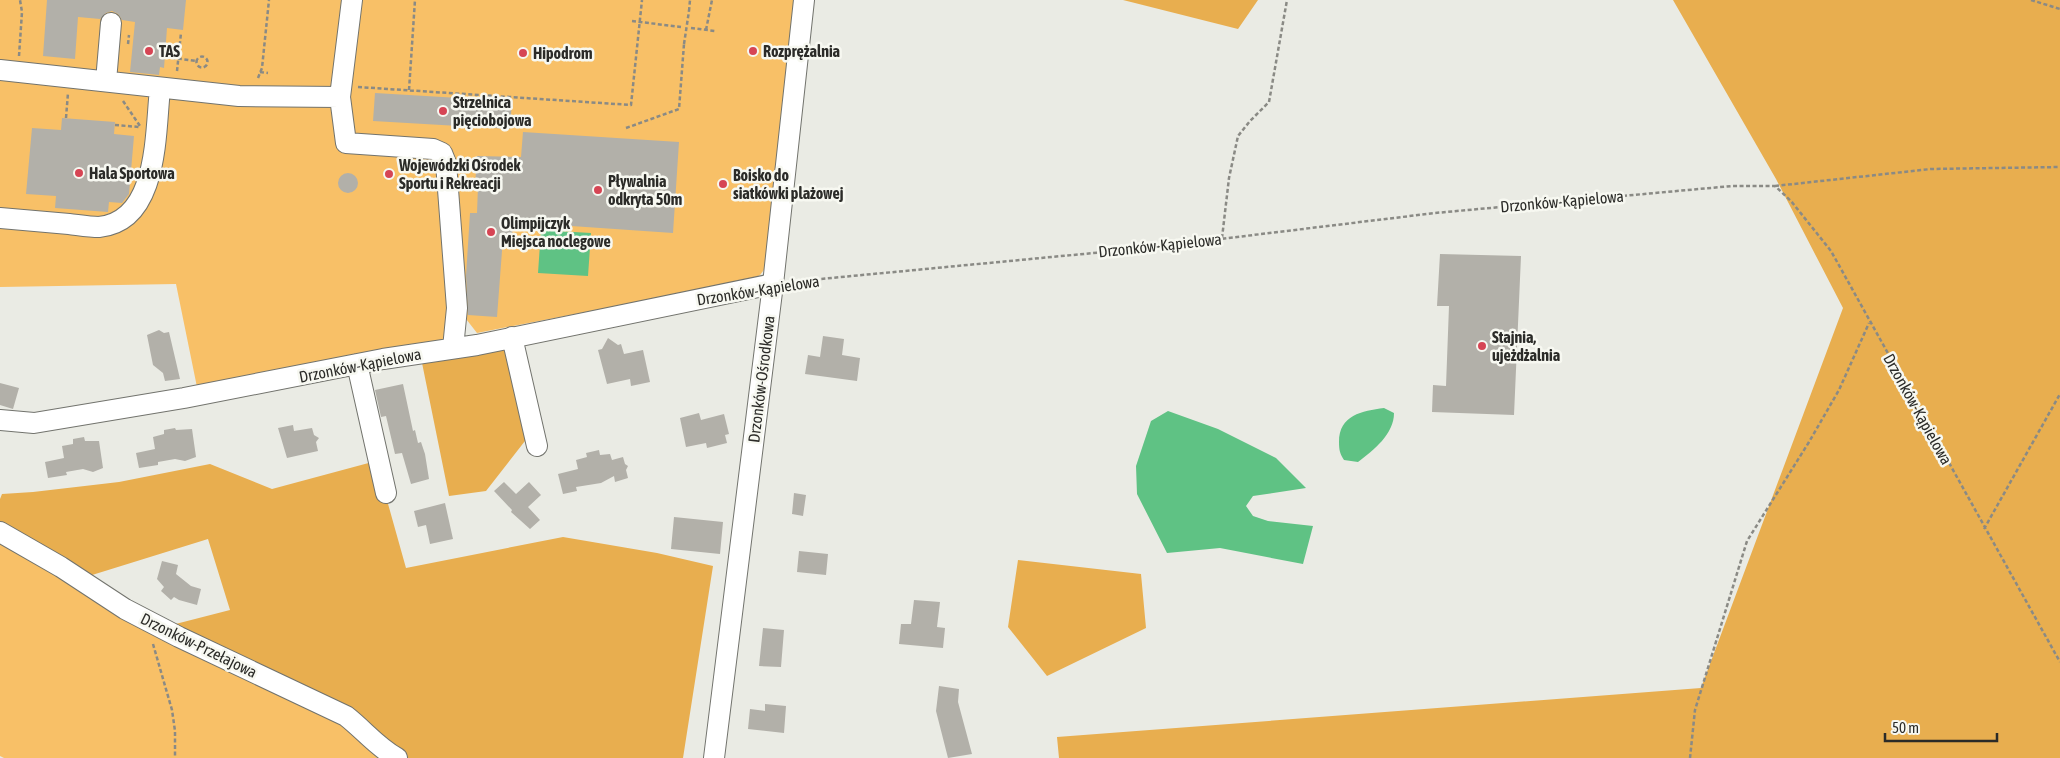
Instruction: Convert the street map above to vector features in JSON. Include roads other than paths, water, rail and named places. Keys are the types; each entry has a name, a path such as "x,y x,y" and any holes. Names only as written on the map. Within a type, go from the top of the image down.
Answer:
{"street":[{"path":"352,0 341,92 346,143 433,149 442,153 446,164 457,308 453,348"},
{"name":"Drzonków-Ośrodkowa","path":"714,758 773,284 804,0"},
{"path":"106,80 111,23"},
{"path":"9,70 106,80 160,89 239,96 341,92"},
{"path":"0,218 98,227 115,223 130,213 142,198 152,172 160,89"},
{"name":"Drzonków-Kąpielowa","path":"0,420 34,423 184,398 358,364 476,344 773,284"},
{"path":"457,308 476,344"},
{"path":"512,337 537,446"},
{"path":"358,364 386,493"},
{"name":"Drzonków-Przełajowa","path":"0,532 61,567 125,609 346,716 380,748 397,758"}],"place":[{"name":"TAS","path":"149,51"},
{"name":"Rozprężalnia","path":"753,51"},
{"name":"Hipodrom","path":"523,53"},
{"name":"Strzelnica pięciobojowa","path":"443,111"},
{"name":"Hala Sportowa","path":"79,173"},
{"name":"Wojewódzki Ośrodek Sportu i Rekreacji","path":"389,174"},
{"name":"Boisko do siatkówki plażowej","path":"723,184"},
{"name":"Pływalnia odkryta 50m","path":"598,190"},
{"name":"Olimpijczyk Miejsca noclegowe","path":"491,232"},
{"name":"Stajnia, ujeżdżalnia","path":"1482,346"}]}
